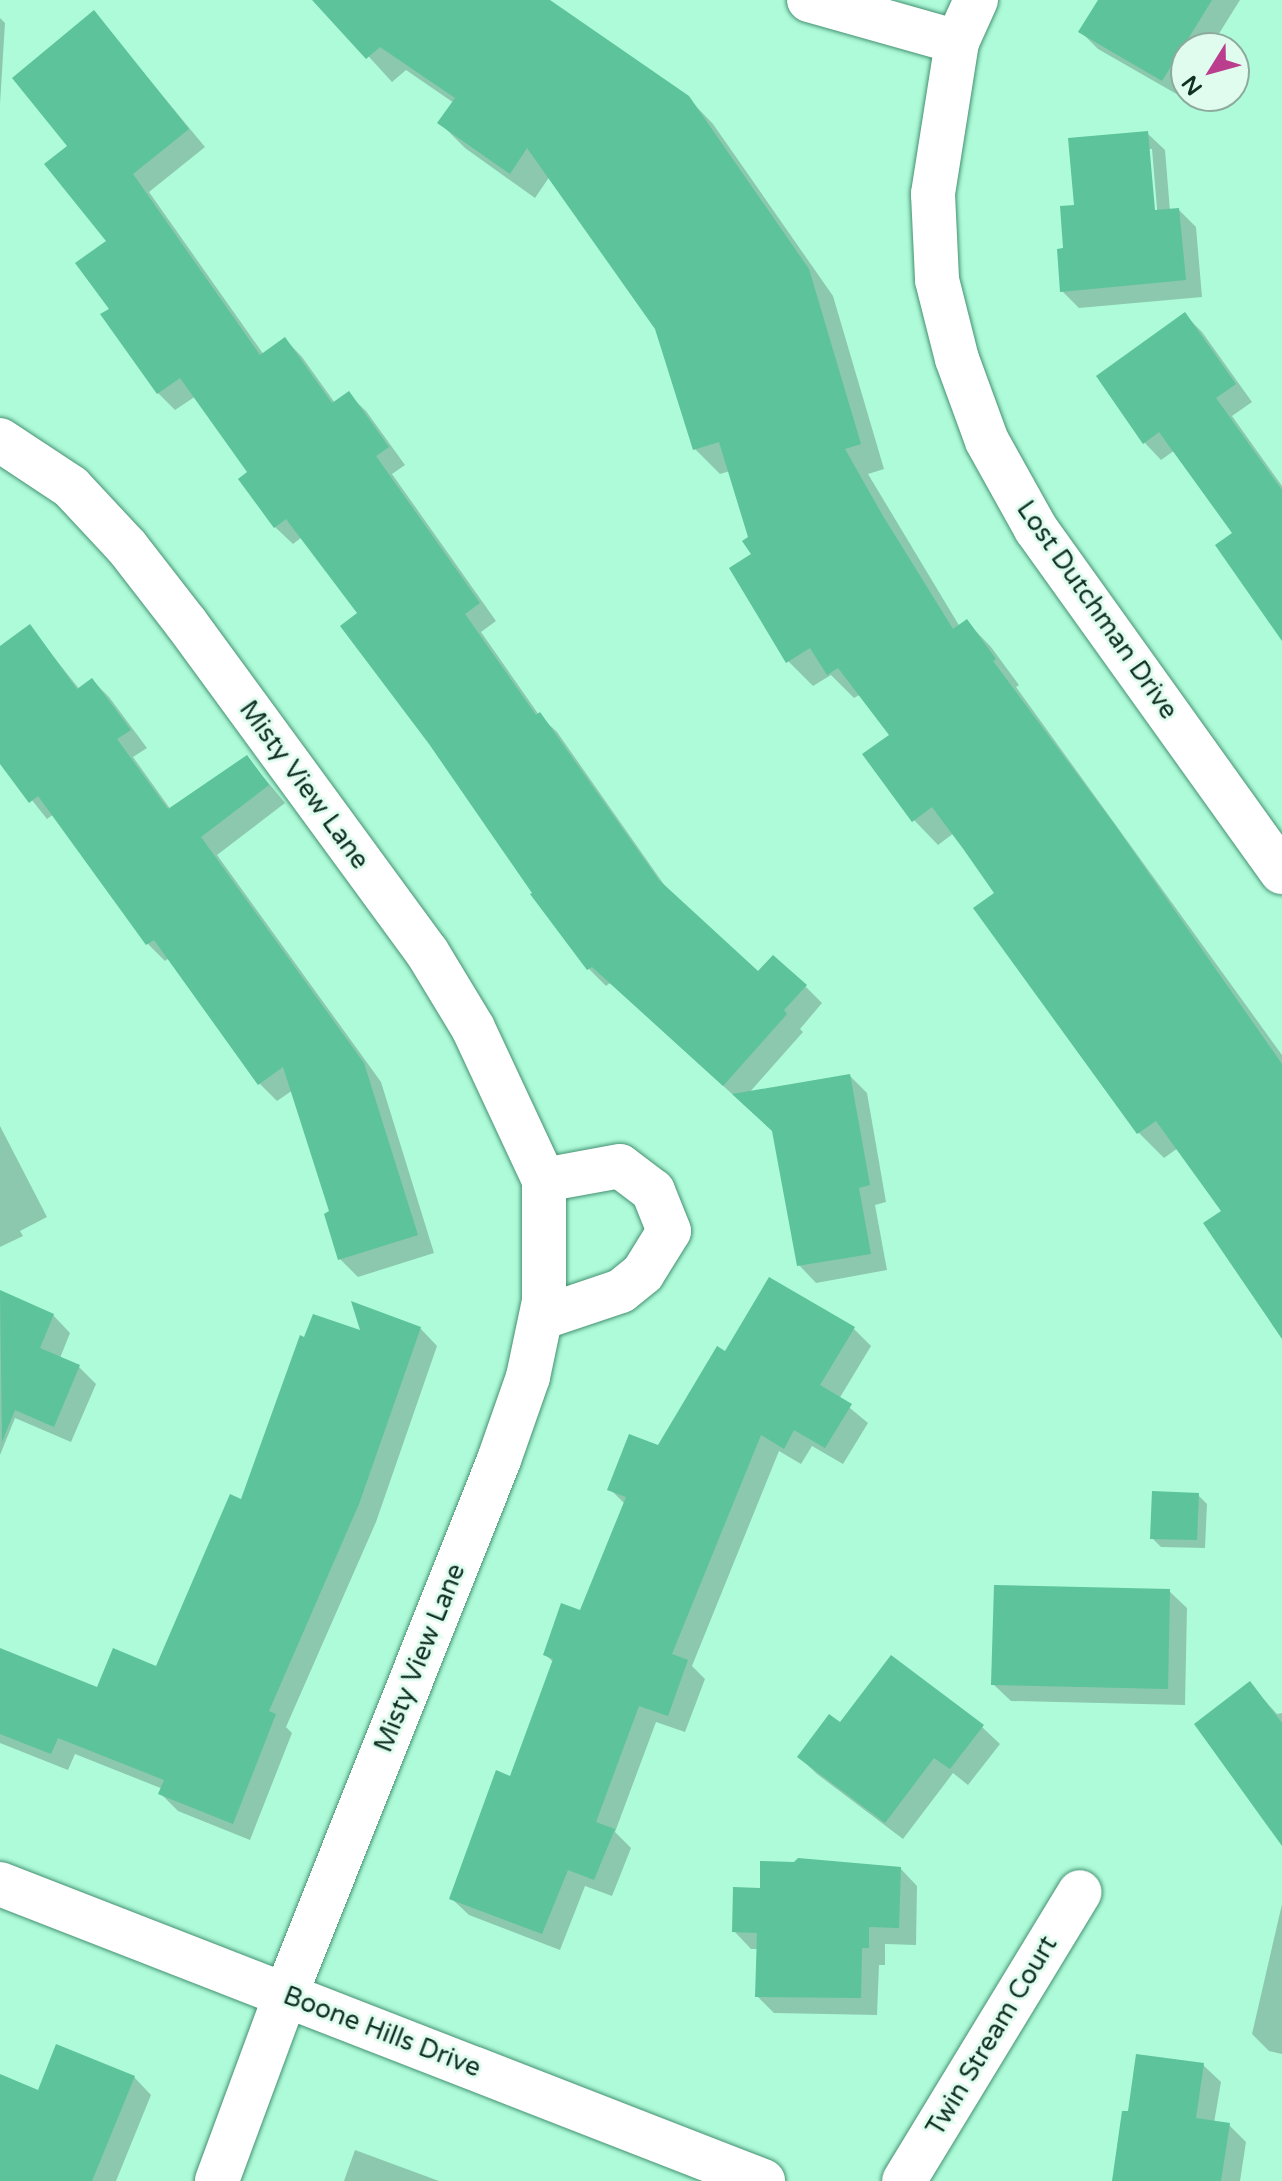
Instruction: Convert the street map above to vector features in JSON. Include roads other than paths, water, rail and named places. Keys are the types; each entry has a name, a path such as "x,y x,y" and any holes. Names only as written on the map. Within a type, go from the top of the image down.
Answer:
{"street":[{"path":"809,0 957,42"},
{"name":"Lost Dutchman Drive","path":"976,0 957,42 933,194 937,280 957,359 987,441 1036,529 1282,872"},
{"name":"Misty View Lane","path":"0,440 71,487 127,547 196,636 427,952 473,1028 512,1104 544,1180 544,1301 528,1377 499,1460 286,1994 217,2181"},
{"path":"541,1318 621,1291 643,1273 669,1231 653,1191 620,1166 544,1180"},
{"name":"Boone Hills Drive","path":"0,1884 763,2181"},
{"name":"Twin Stream Court","path":"904,2181 1080,1892"}]}
